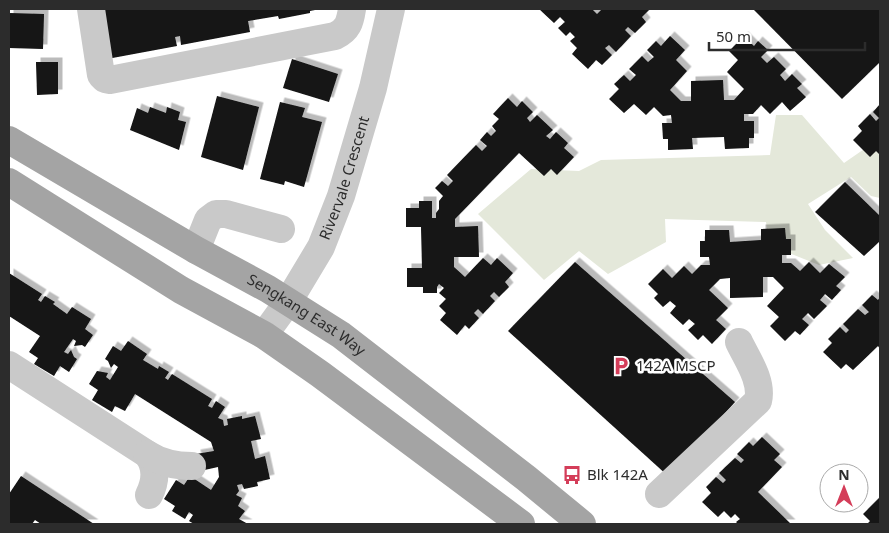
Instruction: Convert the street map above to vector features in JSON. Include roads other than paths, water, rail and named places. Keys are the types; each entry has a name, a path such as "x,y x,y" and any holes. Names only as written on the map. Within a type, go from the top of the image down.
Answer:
{"main road":[{"name":"Sengkang East Way","path":"9,140 196,250 268,289 341,335 526,478 582,524"},
{"path":"9,182 181,290 264,335 320,374 521,524"}],"street":[{"path":"91,9 101,75 105,79 110,80 335,36 349,26 352,9"},
{"name":"Rivervale Crescent","path":"264,335 288,302 321,247 341,196 373,88 391,9"},
{"path":"196,250 208,220 216,214 226,214 281,229"},
{"path":"659,494 758,401 760,392 758,384 739,342"},
{"path":"9,365 147,454 163,462 192,466"},
{"path":"147,454 151,459 154,473 154,480 149,495"}],"place":[{"name":"142A MSCP","path":"621,366"},
{"name":"Blk 142A","path":"572,475"}]}
